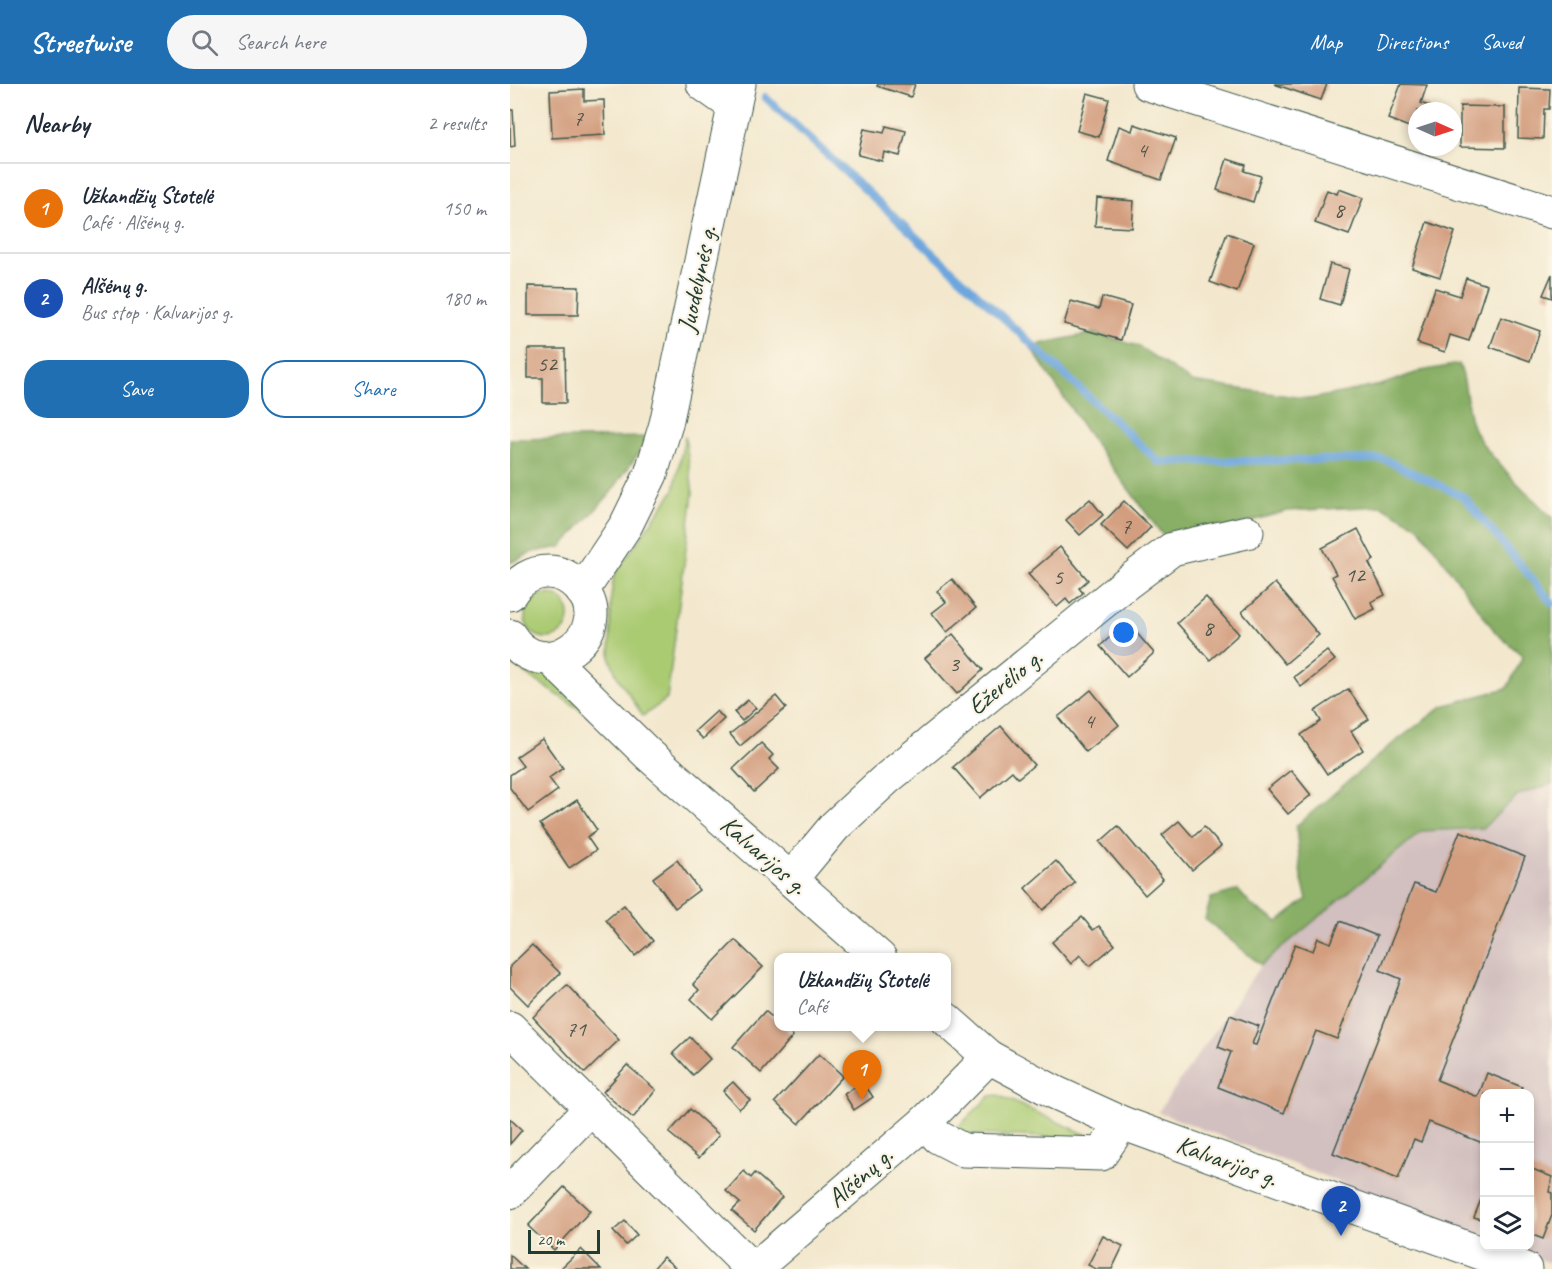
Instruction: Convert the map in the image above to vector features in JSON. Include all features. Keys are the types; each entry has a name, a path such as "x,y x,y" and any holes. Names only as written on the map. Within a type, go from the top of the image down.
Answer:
{"street":[{"path":"703,84 737,95"},
{"path":"1148,84 1552,212"},
{"name":"Juodelynės g.","path":"572,582 626,525 651,474 666,424 737,95"},
{"name":"Ežerėlio g.","path":"791,879 835,826 885,780 1128,582 1172,549 1247,532"},
{"path":"510,636 524,651 550,658 568,652 583,639 590,615 572,582 540,573 514,586"},
{"name":"Kalvarijos g.","path":"583,639 595,669 648,754"},
{"name":"Kalvarijos g.","path":"550,658 648,754 875,953"},
{"name":"Kalvarijos g.","path":"951,1023 989,1057 1054,1092 1122,1123 1525,1269"},
{"name":"Alšėnų g.","path":"510,1028 589,1110 753,1269 925,1122 989,1057"},
{"path":"510,1192 589,1110"},
{"path":"925,1122 939,1137 963,1150 1101,1154 1122,1123"}],"shaded area":[{"path":"1552,784 1552,1264 1517,1251 1534,1251 1534,1089 1480,1089 1480,1236 1158,1112 1261,965 1422,831 1483,828 1518,794"}],"green space":[{"path":"1093,333 1138,346 1192,382 1310,399 1381,385 1421,371 1459,364 1464,379 1470,419 1479,438 1497,462 1552,518 1552,784 1518,795 1483,828 1422,831 1261,965 1205,919 1211,898 1238,890 1252,906 1278,922 1307,899 1301,877 1296,826 1387,748 1443,706 1507,688 1523,656 1496,633 1419,527 1382,506 1287,511 1169,544 1085,430 1030,346"},
{"path":"685,436 693,493 667,699 643,716 618,678 610,659 611,597 614,575 674,490"},
{"path":"650,437 609,495 561,547 533,552 510,563 510,439"},
{"path":"547,594 563,600 569,616 563,632 547,638 531,632 525,616 531,600"},
{"path":"510,656 544,672 595,720 510,663"},
{"path":"998,1095 1096,1139 958,1134 957,1128 990,1096"}],"building":[{"path":"878,84 915,84 911,97 877,86"},
{"path":"1274,84 1327,84 1321,100"},
{"path":"1401,84 1427,85 1421,102 1408,102 1408,127 1388,119"},
{"path":"1519,88 1550,89 1549,109 1544,109 1543,139 1518,138"},
{"path":"584,89 584,101 604,100 605,135 552,138 550,91"},
{"path":"1087,93 1109,99 1099,137 1077,131"},
{"path":"1462,106 1505,107 1505,148 1462,147"},
{"path":"510,110 513,110 515,146 510,147"},
{"path":"1134,124 1176,138 1161,180 1108,161 1119,126 1132,131"},
{"path":"886,126 906,131 900,156 884,152 882,161 858,155 864,129 884,133"},
{"path":"1227,159 1246,165 1244,171 1261,176 1253,202 1217,190"},
{"path":"1339,189 1363,198 1349,235 1315,223 1327,190 1337,194"},
{"path":"1097,198 1134,201 1132,228 1095,226"},
{"path":"1427,222 1455,232 1440,277 1412,268"},
{"path":"1227,233 1254,243 1237,292 1210,282"},
{"path":"1330,264 1349,269 1340,305 1320,299"},
{"path":"1552,274 1552,298 1543,295"},
{"path":"1466,278 1487,285 1469,341 1450,335 1445,352 1417,343 1435,288 1460,296"},
{"path":"528,286 579,287 578,315 528,315"},
{"path":"1102,297 1131,305 1121,340 1064,324 1071,301 1099,309"},
{"path":"1501,317 1540,331 1530,361 1490,347"},
{"path":"528,349 565,349 566,403 543,403 543,378 528,378"},
{"path":"1090,499 1103,515 1080,535 1066,520"},
{"path":"1124,501 1151,527 1128,551 1101,525"},
{"path":"1358,529 1374,560 1369,563 1385,595 1371,602 1375,609 1355,619 1332,576 1336,574 1322,548"},
{"path":"1060,547 1088,580 1079,588 1083,593 1070,604 1066,599 1057,607 1028,574"},
{"path":"952,579 976,608 947,632 932,613 946,602 937,591"},
{"path":"1275,583 1319,635 1285,664 1242,612"},
{"path":"1206,597 1239,634 1210,660 1177,623"},
{"path":"1127,622 1154,653 1127,677 1100,646"},
{"path":"953,634 983,670 957,694 925,658"},
{"path":"1327,651 1335,660 1301,687 1294,677"},
{"path":"1348,689 1369,719 1351,731 1363,750 1327,774 1301,735 1321,721 1315,711"},
{"path":"1091,690 1119,725 1086,752 1058,717"},
{"path":"776,696 786,708 740,746 730,734"},
{"path":"748,700 756,708 742,721 734,712"},
{"path":"717,711 724,719 703,739 695,731"},
{"path":"1001,726 1034,765 1018,778 1012,771 980,798 953,767"},
{"path":"542,739 563,768 549,778 558,790 528,812 510,788 510,775 523,766 516,757"},
{"path":"761,743 773,755 769,759 779,769 754,792 733,769"},
{"path":"1291,770 1311,795 1288,814 1267,789"},
{"path":"577,800 597,830 587,837 596,850 569,868 540,824"},
{"path":"1179,821 1193,837 1204,827 1221,846 1192,870 1162,835"},
{"path":"1118,826 1163,879 1145,895 1100,842"},
{"path":"1460,831 1525,857 1437,1080 1478,1097 1480,1092 1480,1142 1429,1122 1421,1142 1414,1139 1398,1179 1333,1153 1401,979 1380,970 1414,884 1436,892"},
{"path":"677,860 699,890 675,908 653,878"},
{"path":"1056,861 1075,883 1043,910 1025,888"},
{"path":"624,905 653,941 635,956 606,920"},
{"path":"1082,917 1093,930 1099,926 1115,945 1090,966 1080,955 1071,964 1052,942"},
{"path":"1340,921 1377,936 1337,1039 1316,1031 1284,1113 1218,1087 1231,1052 1218,1047 1230,1015 1259,1026 1252,1044 1256,1045 1295,944 1313,951 1318,938 1331,943"},
{"path":"735,940 763,967 712,1019 691,999 699,990 693,984"},
{"path":"532,945 560,973 528,1005 510,987 510,966"},
{"path":"567,985 619,1040 585,1073 533,1017"},
{"path":"765,1011 774,1019 774,1031 788,1031 793,1036 761,1073 733,1047"},
{"path":"690,1037 710,1059 693,1075 673,1053"},
{"path":"819,1054 843,1076 799,1124 775,1102"},
{"path":"627,1065 656,1090 633,1118 603,1092"},
{"path":"1487,1073 1522,1087 1521,1089 1481,1089"},
{"path":"733,1082 750,1100 739,1109 723,1091"},
{"path":"863,1082 873,1097 854,1110 844,1094"},
{"path":"690,1109 719,1135 699,1158 669,1133"},
{"path":"510,1119 522,1130 510,1144"},
{"path":"1534,1170 1552,1177 1549,1192 1552,1193 1552,1215 1543,1239 1534,1236"},
{"path":"744,1171 751,1178 755,1173 782,1197 754,1230 732,1211 740,1203 726,1191"},
{"path":"564,1187 590,1211 554,1250 528,1226"},
{"path":"1480,1202 1480,1219 1474,1217"},
{"path":"625,1221 637,1235 626,1245 613,1231"},
{"path":"1103,1236 1123,1246 1112,1269 1096,1269 1088,1265"},
{"path":"581,1249 601,1269 560,1269"},
{"path":"510,1255 525,1269 510,1269"},
{"path":"663,1257 677,1269 653,1269"}],"waterway":[{"path":"765,97 1159,462 1384,459 1464,497 1552,603"}],"place":[{"name":"Užkandžių Stotelė","path":"862,1100"},
{"name":"Alšėnų g.","path":"1341,1236"}]}
